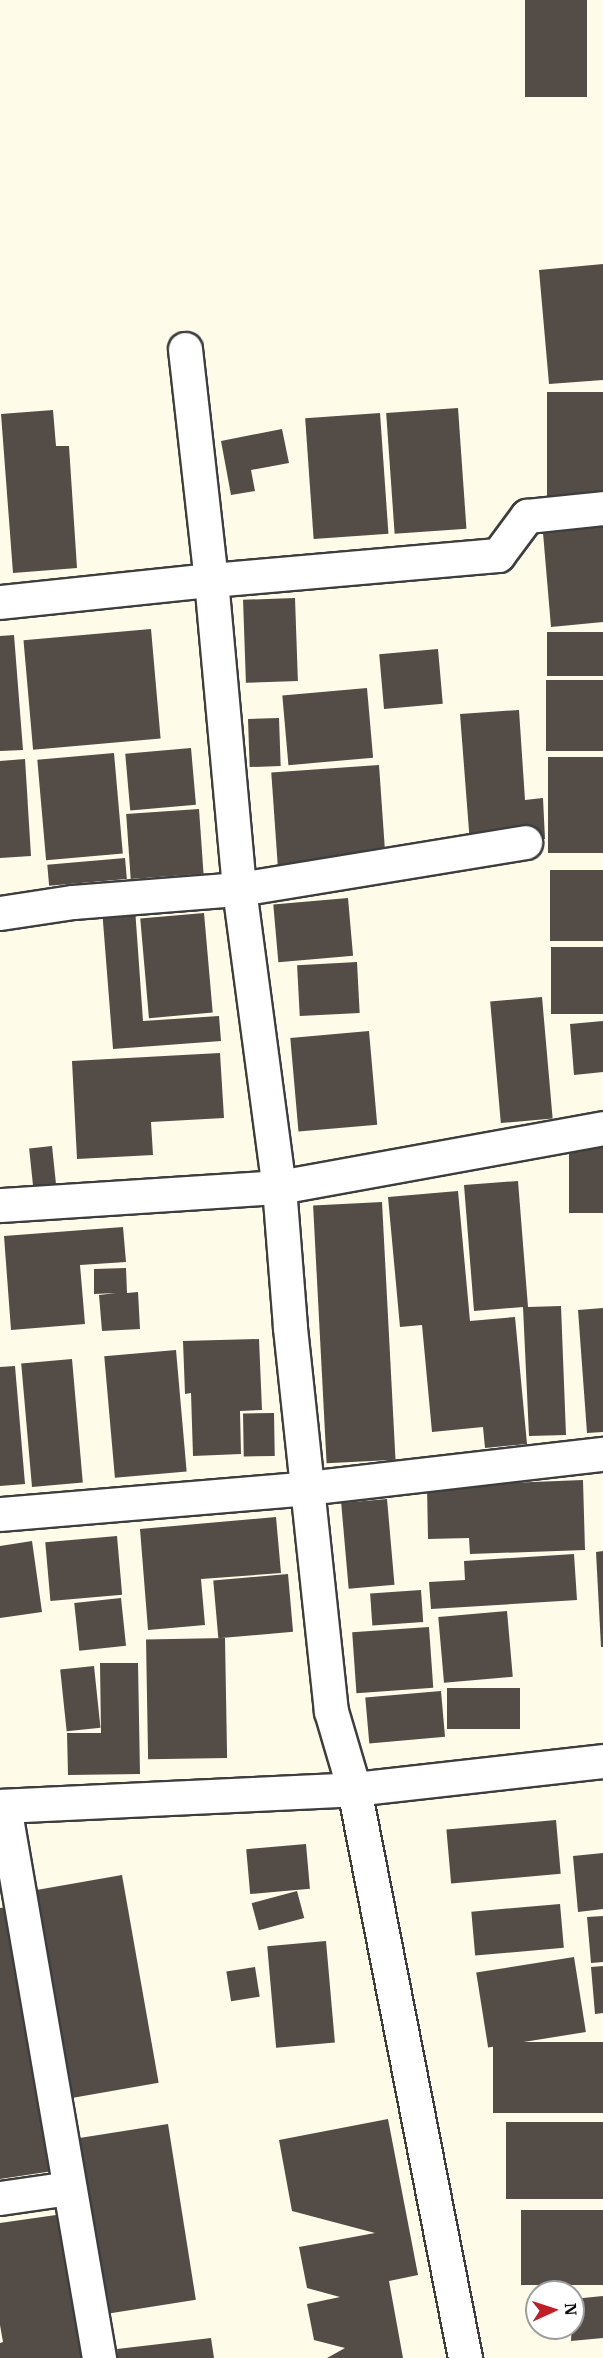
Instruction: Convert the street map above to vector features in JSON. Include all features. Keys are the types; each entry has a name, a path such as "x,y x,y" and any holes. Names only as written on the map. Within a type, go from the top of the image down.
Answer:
{"street":[{"path":"185,349 211,580 239,889 279,1187 332,1711 354,1789 465,2358"},
{"path":"0,602 211,580 498,555 527,516 603,508"},
{"path":"0,913 73,902 239,889 525,842"},
{"path":"0,1205 279,1187 603,1128"},
{"path":"0,1514 308,1488 603,1454"},
{"path":"99,2358 2,1806 354,1789 603,1761"},
{"path":"0,2198 69,2188"}],"building":[{"path":"525,0 587,0 587,97 525,97"},
{"path":"603,264 603,380 549,384 539,270"},
{"path":"547,392 603,392 603,502 547,502"},
{"path":"458,408 466,529 395,534 386,413"},
{"path":"53,410 56,446 69,446 77,568 13,573 1,414"},
{"path":"380,413 388,534 314,539 305,418"},
{"path":"282,429 289,463 251,470 255,491 231,495 221,441"},
{"path":"603,516 603,622 551,627 542,521"},
{"path":"295,598 298,681 246,683 243,600"},
{"path":"151,629 161,739 33,750 23,640"},
{"path":"547,632 603,632 603,676 547,676"},
{"path":"14,635 23,750 0,751 0,636"},
{"path":"438,649 443,704 384,709 379,654"},
{"path":"546,680 603,680 603,751 546,751"},
{"path":"367,688 373,758 288,765 282,695"},
{"path":"519,710 525,800 543,798 545,839 470,844 460,714"},
{"path":"279,718 281,766 250,767 248,719"},
{"path":"191,748 196,805 130,811 125,754"},
{"path":"114,753 123,854 46,860 37,760"},
{"path":"548,757 603,757 603,853 548,853"},
{"path":"25,759 31,856 0,858 0,761"},
{"path":"379,765 386,861 278,868 271,773"},
{"path":"199,809 204,874 131,879 126,814"},
{"path":"125,858 127,879 49,886 47,865"},
{"path":"550,870 603,870 603,941 550,941"},
{"path":"348,898 353,956 278,962 273,905"},
{"path":"135,908 143,1021 219,1016 221,1041 113,1049 102,909"},
{"path":"204,913 213,1013 149,1018 140,919"},
{"path":"551,947 603,947 603,1014 551,1014"},
{"path":"357,962 360,1013 300,1016 297,965"},
{"path":"542,997 553,1119 501,1123 490,1002"},
{"path":"603,1021 603,1072 574,1075 570,1024"},
{"path":"369,1031 377,1125 298,1132 290,1038"},
{"path":"220,1053 224,1118 151,1122 153,1155 77,1159 72,1061"},
{"path":"569,1142 603,1142 603,1213 569,1213"},
{"path":"52,1146 57,1190 34,1192 29,1148"},
{"path":"518,1181 528,1307 561,1306 566,1435 529,1436 523,1307 474,1311 464,1185"},
{"path":"458,1191 470,1321 515,1317 527,1444 485,1448 483,1427 432,1432 422,1325 400,1327 388,1197"},
{"path":"382,1202 396,1460 327,1463 313,1206"},
{"path":"123,1227 126,1262 80,1265 85,1324 11,1330 4,1236"},
{"path":"126,1268 127,1293 138,1292 140,1329 102,1331 99,1295 116,1293 94,1294 94,1269"},
{"path":"603,1308 603,1432 587,1433 578,1310"},
{"path":"259,1339 262,1410 240,1411 241,1454 193,1456 191,1393 185,1394 183,1341"},
{"path":"176,1350 187,1472 115,1478 104,1356"},
{"path":"72,1359 83,1483 32,1487 21,1363"},
{"path":"15,1366 25,1484 0,1486 0,1367"},
{"path":"274,1413 275,1456 244,1457 243,1414"},
{"path":"583,1480 585,1550 470,1554 469,1538 428,1539 427,1486"},
{"path":"387,1499 394,1585 349,1589 341,1503"},
{"path":"276,1517 281,1573 201,1579 205,1625 148,1630 140,1529"},
{"path":"117,1536 122,1595 50,1601 45,1542"},
{"path":"32,1541 42,1612 0,1618 0,1546"},
{"path":"603,1551 603,1647 601,1647 596,1552"},
{"path":"574,1554 577,1600 431,1609 429,1582 465,1580 464,1561"},
{"path":"288,1574 293,1632 218,1638 213,1581"},
{"path":"421,1590 423,1622 372,1625 370,1594"},
{"path":"121,1598 126,1646 79,1651 74,1603"},
{"path":"507,1611 513,1677 444,1683 438,1617"},
{"path":"429,1627 433,1688 356,1693 352,1632"},
{"path":"225,1638 227,1758 148,1759 146,1639"},
{"path":"100,1663 138,1663 140,1774 68,1775 67,1733 101,1733"},
{"path":"94,1666 100,1728 67,1731 60,1670"},
{"path":"447,1688 520,1688 520,1729 447,1729"},
{"path":"441,1691 445,1737 369,1743 365,1698"},
{"path":"556,1820 561,1874 451,1883 446,1830"},
{"path":"306,1844 310,1889 250,1894 246,1849"},
{"path":"603,1853 603,1909 578,1912 573,1856"},
{"path":"122,1875 159,2083 66,2099 29,1891"},
{"path":"297,1891 304,1918 259,1930 252,1903"},
{"path":"560,1904 564,1948 475,1956 471,1912"},
{"path":"13,1906 53,2171 0,2179 0,1908"},
{"path":"603,1916 603,1962 591,1963 587,1917"},
{"path":"326,1941 335,2043 276,2048 267,1946"},
{"path":"574,1957 586,2032 488,2048 476,1972"},
{"path":"603,1966 603,2013 595,2014 591,1967"},
{"path":"255,1967 260,1997 231,2001 226,1972"},
{"path":"493,2042 603,2042 603,2113 493,2113"},
{"path":"388,2119 418,2275 389,2281 403,2358 327,2358 345,2348 314,2340 307,2304 340,2297 307,2288 299,2247 375,2233 292,2211 279,2140"},
{"path":"506,2122 603,2122 603,2199 506,2199"},
{"path":"168,2124 196,2300 101,2315 73,2139"},
{"path":"521,2210 603,2210 603,2285 585,2285 585,2280 525,2280 525,2285 521,2285"},
{"path":"63,2214 84,2358 0,2358 0,2343 3,2342 0,2325 0,2223"},
{"path":"603,2296 603,2338 585,2340 585,2298"},
{"path":"211,2338 214,2358 118,2358 117,2349"}]}
